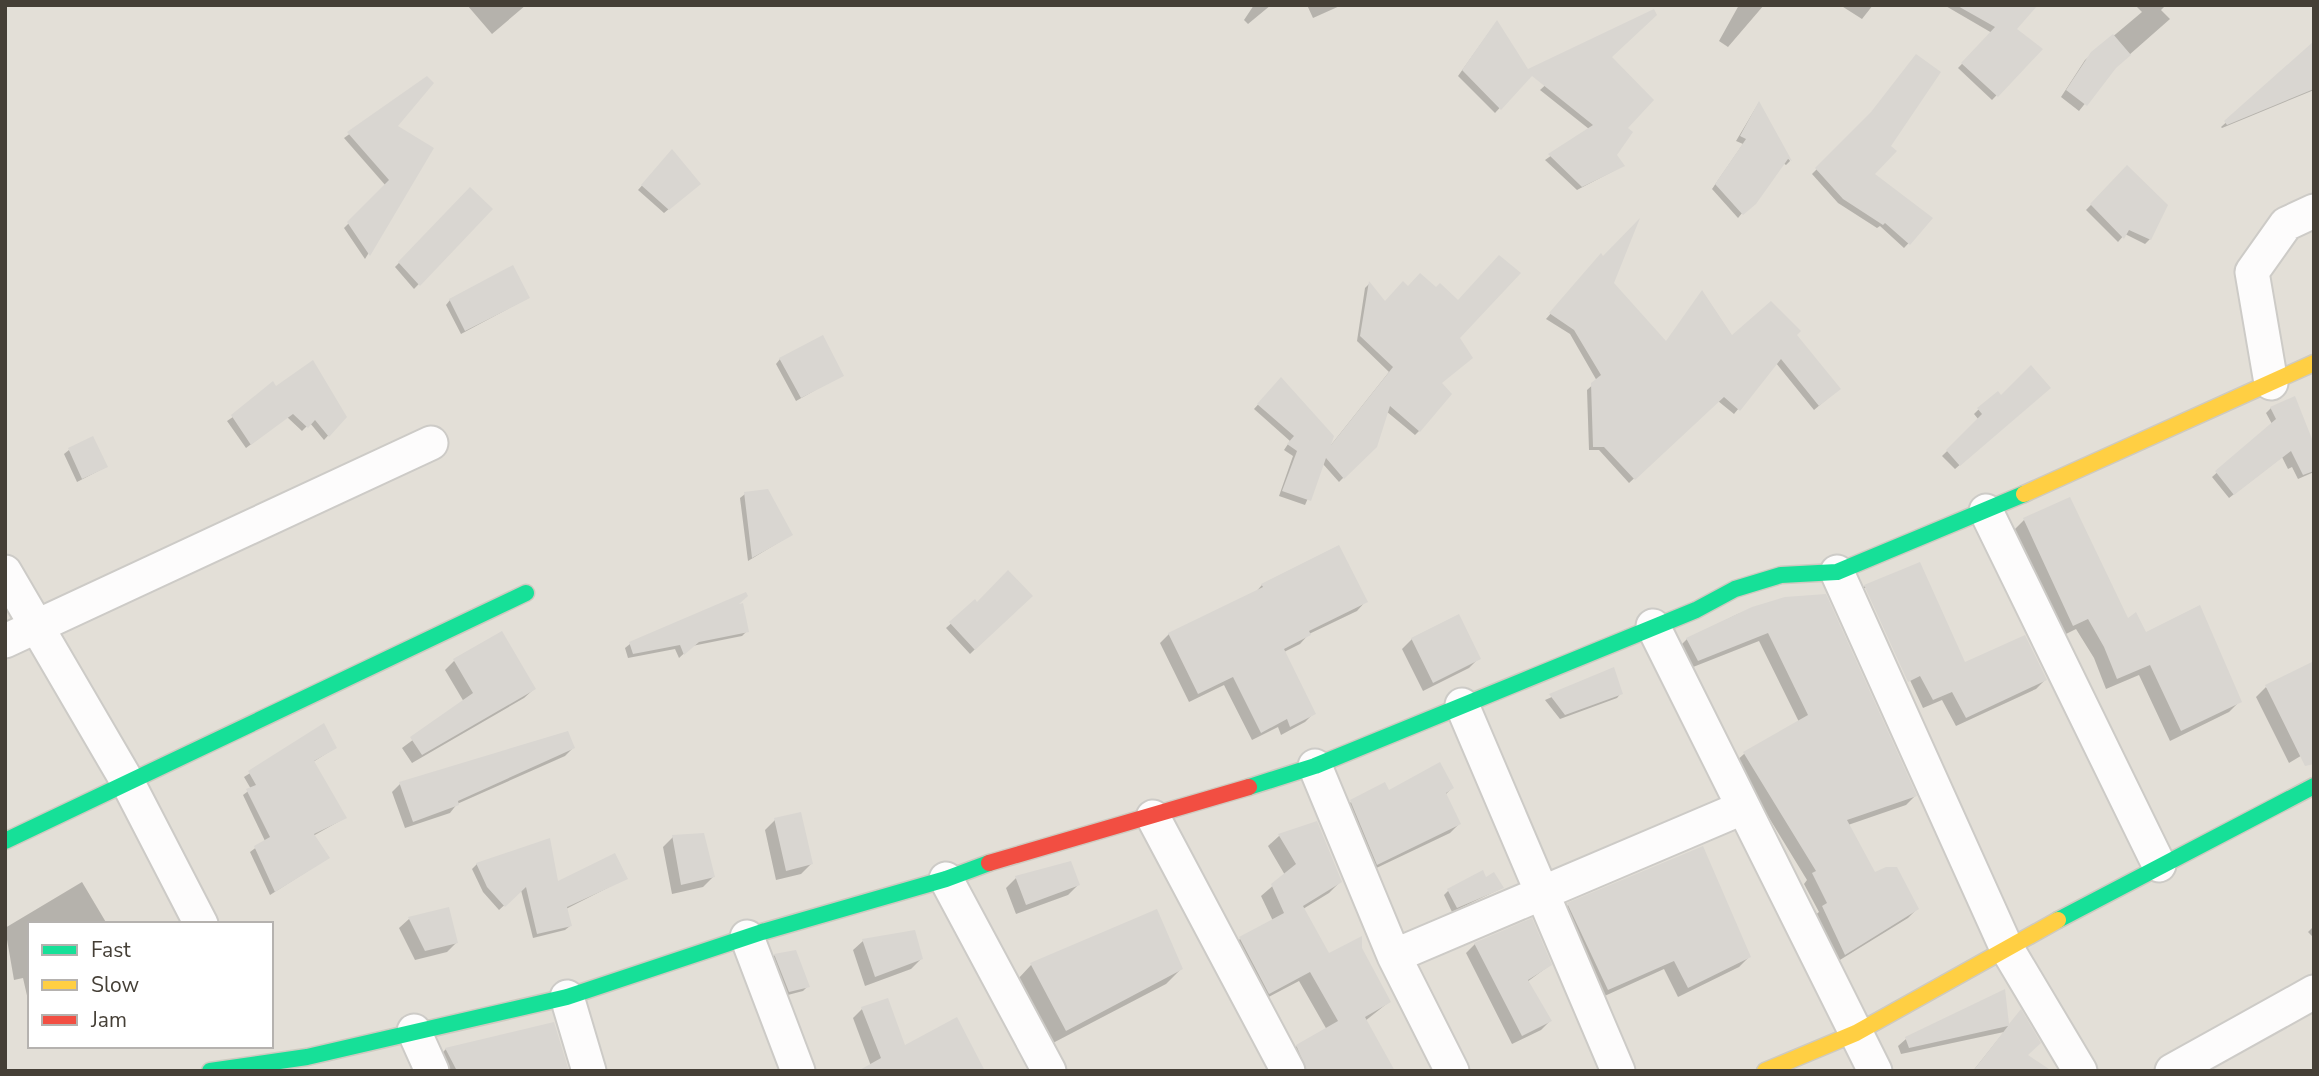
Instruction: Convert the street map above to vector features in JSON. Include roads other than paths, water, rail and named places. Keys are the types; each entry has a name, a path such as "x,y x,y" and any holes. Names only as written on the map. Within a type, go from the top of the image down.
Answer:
{"street":[{"path":"2271,383 2252,272 2286,224 2314,211"},
{"path":"210,1071 269,1054 414,1031 567,997 747,936 946,880 1012,853 1153,817 1315,766 1653,625 1696,610 1735,589 1782,575 1837,572 1986,511 2314,363"},
{"path":"5,641 431,443"},
{"path":"1986,511 2159,865"},
{"path":"5,572 127,781 200,922"},
{"path":"1837,572 2006,947 2080,1071"},
{"path":"5,841 526,593"},
{"path":"1653,625 1875,1071"},
{"path":"1462,705 1618,1071"},
{"path":"1315,766 1394,956 1452,1071"},
{"path":"1765,1071 1856,1033 2006,947 2314,786"},
{"path":"1394,956 1742,807"},
{"path":"1153,817 1288,1071"},
{"path":"946,880 1049,1071"},
{"path":"747,936 799,1071"},
{"path":"2172,1071 2314,992"},
{"path":"567,997 589,1071"},
{"path":"414,1031 432,1071"}]}
